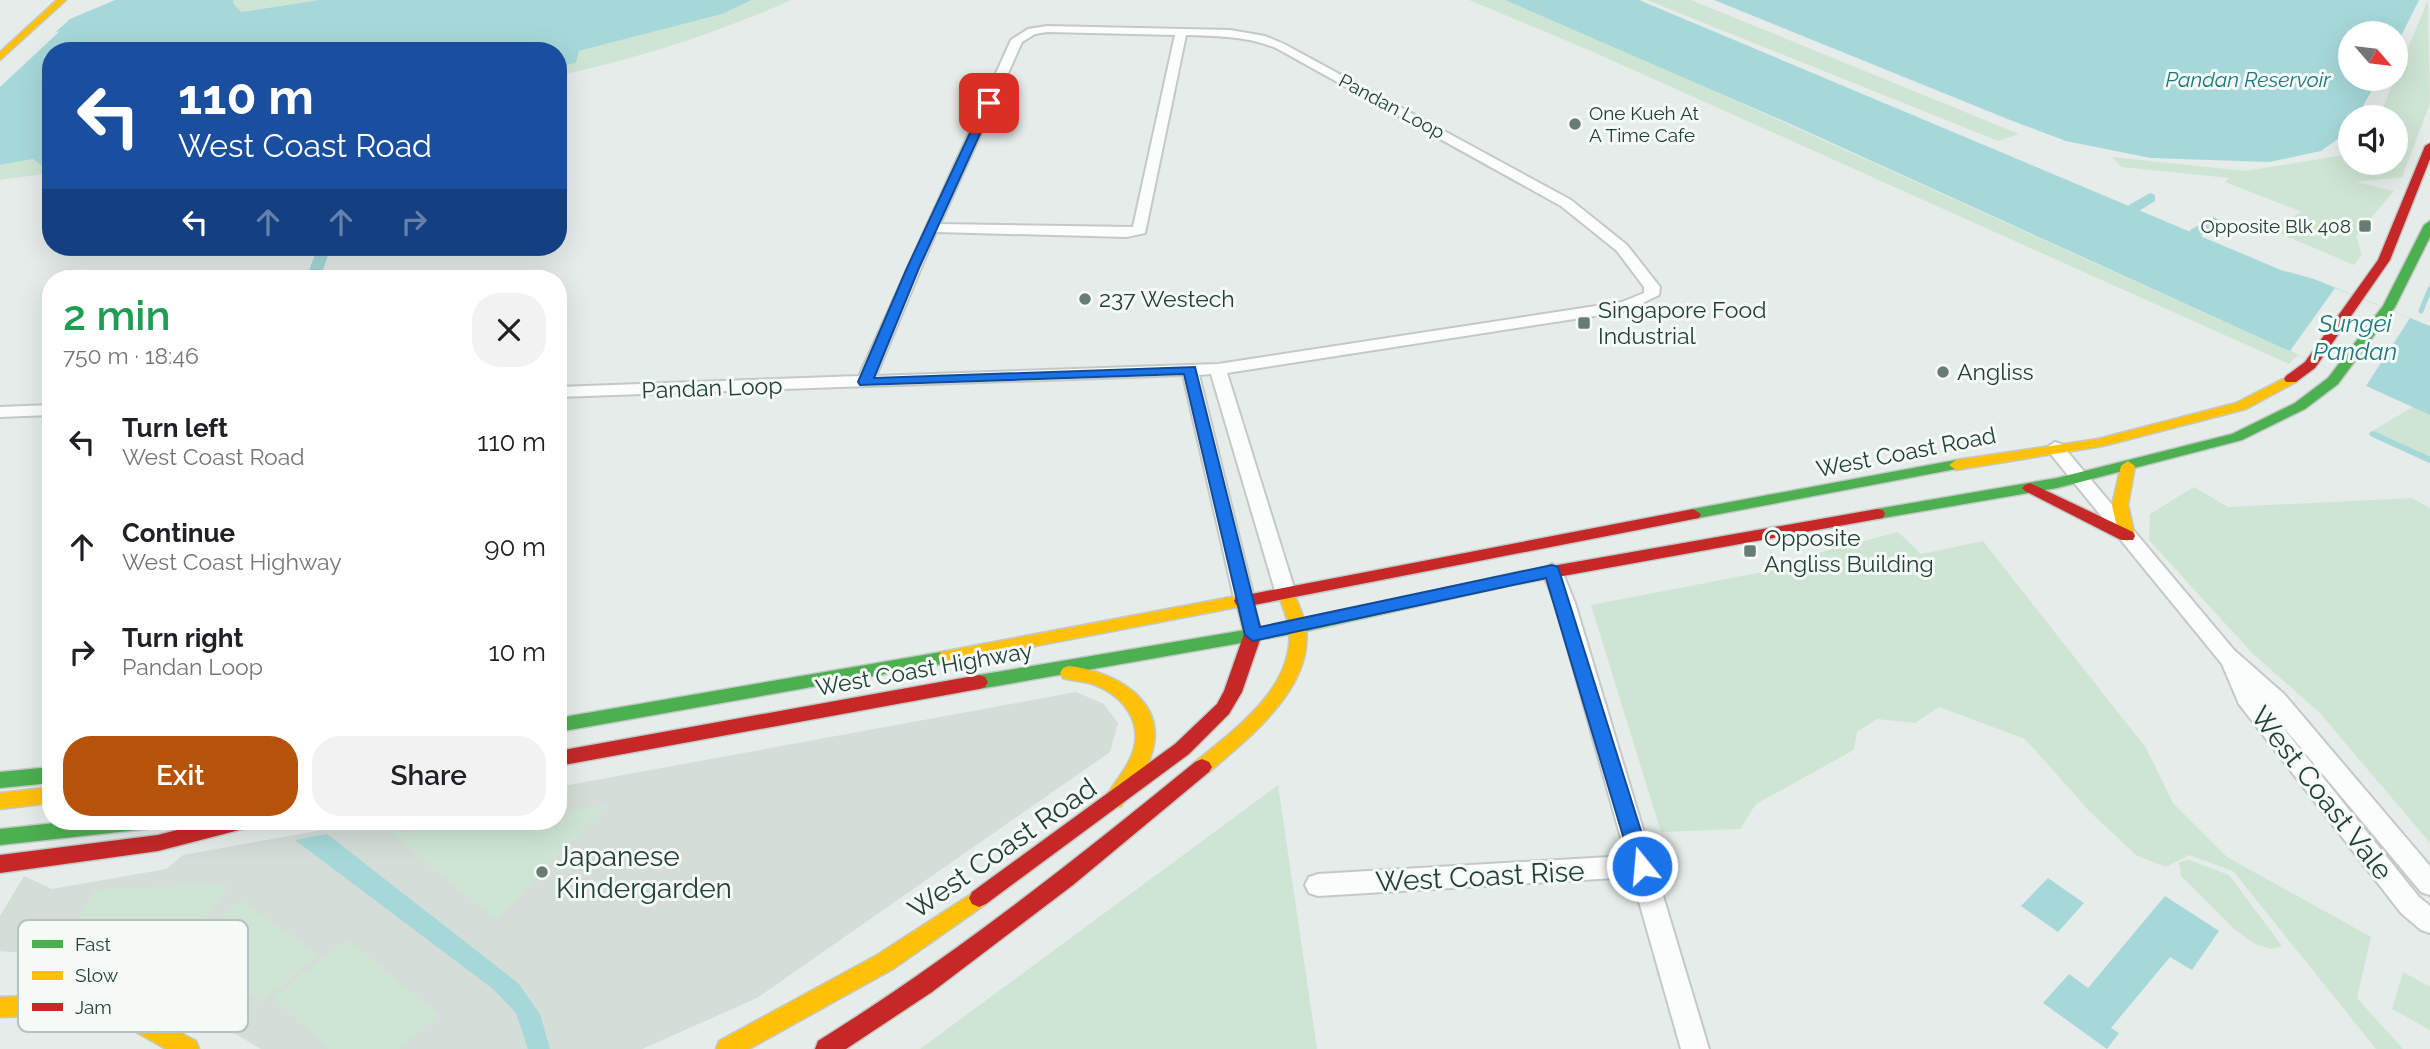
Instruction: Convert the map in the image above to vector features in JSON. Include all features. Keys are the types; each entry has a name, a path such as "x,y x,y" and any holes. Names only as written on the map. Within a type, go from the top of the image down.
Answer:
{"main road":[{"path":"0,57 62,0"},
{"name":"West Coast Road","path":"1286,593 1611,529 2055,448 2098,443 2241,406 2280,388 2310,365 2362,296 2384,260 2425,176 2430,146"},
{"path":"1298,627 1552,571 2030,488 2129,466 2237,437 2300,407 2336,377 2389,307 2430,225"},
{"path":"2127,536 2120,505 2129,466"},
{"path":"2030,488 2127,536"},
{"path":"826,1049 914,993 1025,911 1238,737 1269,705 1287,678 1298,642 1298,627 1286,593"},
{"name":"West Coast Highway","path":"567,723 1286,593"},
{"path":"1245,602 1253,635"},
{"name":"West Coast Highway","path":"567,757 1022,674 1298,627"},
{"name":"West Coast Road","path":"727,1049 885,962 1174,756 1223,709 1233,692 1253,635"},
{"path":"1022,674 1082,673 1103,678 1118,687 1144,715 1148,730 1144,747 1114,800"},
{"path":"0,779 42,776"},
{"path":"0,801 42,796"},
{"path":"0,838 69,830"},
{"path":"0,864 158,843 208,830"},
{"path":"158,1032 188,1049"}],"street":[{"name":"Pandan Loop","path":"567,392 865,382 1219,369 1626,306 1645,300 1651,295 1652,287 1622,248 1566,203 1405,113 1261,38 1230,33 1046,29 1021,35 865,382"},
{"path":"932,228 1126,233 1140,230 1181,32"},
{"path":"1219,369 1286,593"},
{"path":"1190,370 1245,602"},
{"path":"0,412 42,410"},
{"name":"West Coast Vale","path":"2055,448 2226,656 2276,700 2430,884"},
{"path":"1552,571 1695,1049"},
{"name":"West Coast Vale","path":"2226,656 2247,698 2410,905 2430,922"},
{"name":"West Coast Rise","path":"1318,885 1642,866"}],"shaded area":[{"name":"Japanese Kindergarden","path":"1076,692 1104,704 1118,723 1110,752 757,998 642,1049 261,1049 232,1032 248,1032 248,920 18,920 18,953 0,951 0,916 24,876 52,889 166,869 183,855 322,830 567,830 567,785"}],"green space":[{"path":"234,0 319,0 240,12 233,3"},
{"path":"752,0 791,0 676,44 567,74 567,65 576,63 579,51 722,14"},
{"path":"1469,0 1505,0 1586,33 2298,355 2289,364 1591,51"},
{"path":"1647,0 1691,0 2019,134 1998,141"},
{"path":"2428,0 2430,104 2408,161 2408,105 2384,105 2390,91 2408,91 2408,48"},
{"path":"2338,156 2338,175 2403,175 2356,182 2394,191 2356,236 2362,255 2354,265 2269,229 2302,212 2225,182 2229,178 2121,167 2112,157 2246,171"},
{"path":"33,159 42,166 42,174 0,180 0,165"},
{"path":"2413,407 2430,415 2430,463 2367,434"},
{"path":"2194,487 2228,507 2412,498 2430,508 2430,843 2319,712 2252,653 2149,540 2150,514"},
{"path":"1898,532 1921,554 1983,541 2146,748 2173,803 2227,857 2371,937 2357,998 2403,1049 2376,1049 2233,871 2189,855 2166,867 2136,855 2090,812 2025,739 1939,707 1915,723 1877,719 1857,732 1854,750 1756,804 1740,829 1661,832 1591,605 1773,570 1799,558"},
{"path":"1278,785 1317,1049 920,1049"},
{"path":"608,805 496,919 389,833 414,830 567,830 567,811"},
{"path":"2189,860 2229,875 2282,946 2271,949 2255,944 2234,929 2181,876 2179,862"},
{"path":"230,884 204,920 78,920 95,890"},
{"path":"241,901 318,954 262,1002 248,992 248,920 217,920"},
{"path":"348,939 439,1015 400,1049 329,1049 273,998"},
{"path":"2403,972 2430,987 2430,1030 2392,1009"}],"water":[{"path":"115,0 234,0 233,3 241,12 319,0 752,0 722,14 579,51 576,63 567,65 567,42 42,42 42,166 33,159 0,165 0,49 49,38 70,19"},
{"name":"Sungei Pandan","path":"1505,0 1639,0 2281,270 2314,279 2430,326 2430,415 1786,122"},
{"name":"Pandan Reservoir","path":"1714,0 2419,0 2408,22 2338,21 2338,91 2371,91 2364,105 2338,105 2338,139 2321,151 2269,162 2151,158 2066,141"},
{"path":"315,256 328,256 323,270 309,270"},
{"path":"327,834 518,983 540,1014 550,1049 528,1049 516,1013 493,989 295,840"},
{"path":"2048,878 2084,903 2058,932 2021,906"},
{"path":"2165,896 2219,931 2192,970 2170,957 2111,1028 2119,1033 2107,1049 2043,1003 2069,974 2088,988"}],"pier":[{"path":"60,31 48,42 42,42 42,48 0,87 0,45 11,45"},
{"path":"2335,288 2410,318 2366,386 2290,351"}],"waterway":[{"path":"2134,208 2150,198"},
{"path":"2196,233 2214,222"},
{"path":"2421,311 2430,289"},
{"path":"2373,434 2430,460"}],"traffic: fast":[{"path":"1877,514 2057,483 2237,437 2300,406 2333,381 2389,307 2430,225"},
{"path":"1693,514 1956,465"},
{"path":"979,682 1298,627 1519,578"},
{"path":"567,723 947,657"},
{"path":"0,780 42,776"},
{"path":"0,837 64,830"}],"traffic: slow":[{"path":"0,57 62,0"},
{"path":"1956,465 2098,443 2241,406 2291,379"},
{"path":"2127,536 2120,505 2128,466"},
{"path":"1202,767 1265,710 1289,675 1296,655 1298,635 1296,619 1286,594"},
{"path":"947,657 1242,601"},
{"path":"1069,673 1113,685 1136,705 1143,717 1146,732 1142,755 1114,800"},
{"path":"0,801 42,796"},
{"path":"727,1049 885,962 979,898"},
{"path":"0,1007 18,1006"},
{"path":"158,1032 188,1049"}],"traffic: jam":[{"path":"2291,379 2310,365 2384,260 2430,146"},
{"path":"2030,488 2127,536"},
{"path":"1242,601 1693,514"},
{"path":"1519,578 1877,514"},
{"path":"979,898 1182,749 1223,709 1233,692 1253,634 1245,602"},
{"path":"567,757 979,682"},
{"path":"826,1049 925,985 1019,915 1202,767"},
{"path":"0,864 158,843 208,830"}],"place":[{"name":"One Kueh At A Time Cafe","path":"1575,124"},
{"name":"Opposite Blk 408","path":"2365,226"},
{"name":"237 Westech","path":"1085,299"},
{"name":"Singapore Food Industrial","path":"1584,323"},
{"name":"Angliss","path":"1943,372"},
{"name":"Opposite Angliss Building","path":"1750,551"},
{"name":"Japanese Kindergarden","path":"542,872"}],"route":[{"path":"989,103 913,268 865,382 1190,370 1253,635 1552,571 1564,603 1642,866"}]}
